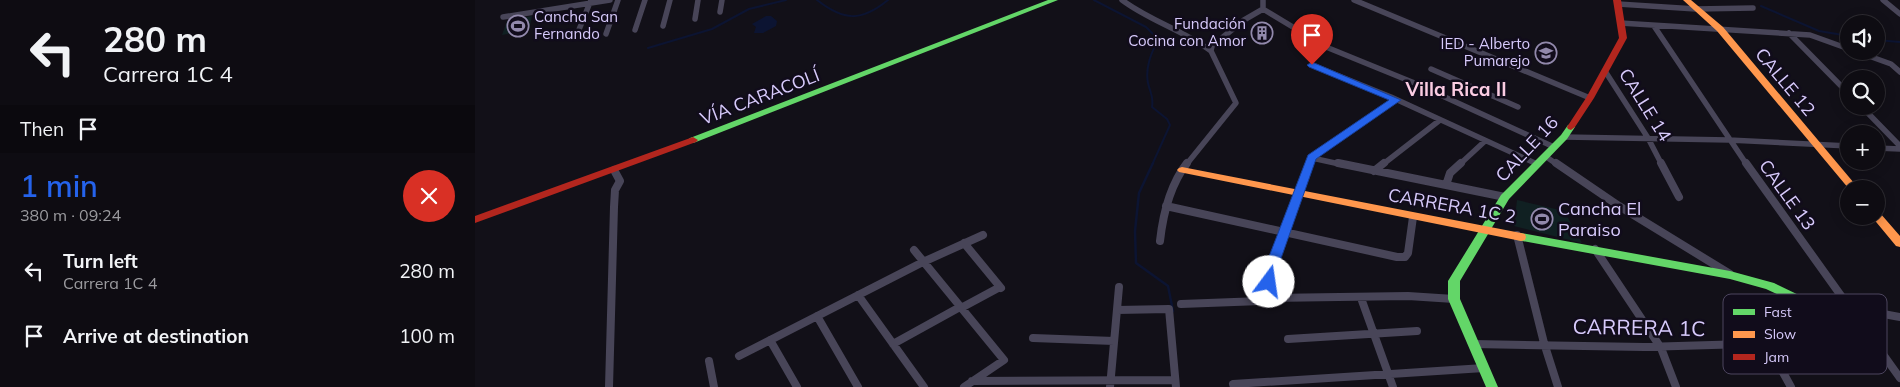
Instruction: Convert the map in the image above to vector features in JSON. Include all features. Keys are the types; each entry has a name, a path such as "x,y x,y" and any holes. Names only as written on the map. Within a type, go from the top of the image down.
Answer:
{"street":[{"path":"503,16 590,1 610,0"},
{"path":"606,34 618,0"},
{"path":"635,30 645,0"},
{"path":"663,26 670,0"},
{"path":"695,19 698,0"},
{"path":"720,12 722,0"},
{"name":"VÍA CARACOLÍ","path":"475,220 614,170 1054,0"},
{"path":"1122,0 1135,10 1185,33 1211,51 1236,103 1182,170 1163,214 1160,241"},
{"path":"1263,0 1263,9"},
{"path":"1354,0 1590,98"},
{"name":"CALLE 12","path":"1687,0 1720,29 1847,180"},
{"path":"1883,0 1900,14"},
{"path":"576,37 590,1"},
{"path":"1618,2 1696,8 1753,8"},
{"name":"CALLE 14","path":"1618,2 1623,38 1605,71 1648,138 1679,197"},
{"path":"1211,51 1212,46 1244,20 1263,9"},
{"path":"1263,9 1325,47 1412,82 1554,147"},
{"path":"1621,23 1810,35 1840,46"},
{"name":"CALLE 13","path":"1654,26 1729,140 1840,294"},
{"path":"1789,33 1840,85"},
{"path":"1880,60 1900,67"},
{"path":"1891,64 1900,72"},
{"path":"1312,65 1396,100 1537,164"},
{"path":"1431,69 1518,107"},
{"name":"CALLE 16","path":"1454,299 1454,281 1505,197 1564,136 1590,98 1605,71"},
{"path":"1266,298 1272,267 1312,158 1396,100"},
{"path":"1869,115 1900,148"},
{"path":"1374,171 1440,120"},
{"path":"1564,136 1581,139 1729,140 1840,145"},
{"path":"1446,185 1451,173 1485,141"},
{"path":"1885,148 1900,148"},
{"path":"1545,156 1619,206 1730,275"},
{"path":"1312,158 1505,197"},
{"path":"609,387 614,207 615,190 620,181 614,170"},
{"name":"CARRERA 1C 2","path":"1182,170 1413,217 1730,275 1770,286 1787,294"},
{"path":"1166,206 1397,257 1405,257 1408,253 1413,217"},
{"path":"1885,225 1900,243"},
{"path":"739,356 923,262 983,234"},
{"path":"1517,235 1544,343 1558,387"},
{"path":"893,344 1001,287 964,243"},
{"path":"1595,249 1661,348 1677,387"},
{"path":"914,250 1004,360 968,384"},
{"path":"1111,384 1119,287"},
{"path":"858,296 924,387"},
{"path":"1181,304 1261,301 1266,298 1409,296 1454,299 1492,387"},
{"path":"1361,298 1393,387"},
{"path":"968,384 1175,384 1169,309 1117,310"},
{"path":"1887,313 1900,316"},
{"path":"817,316 858,387"},
{"path":"1288,339 1417,330"},
{"path":"1033,338 1114,341"},
{"path":"770,340 797,387"},
{"name":"CARRERA 1C","path":"1473,344 1544,343 1661,348 1723,345"},
{"name":"CALLE 13","path":"1887,360 1900,378"},
{"path":"709,361 713,387"},
{"path":"1233,386 1484,368"},
{"path":"1784,374 1791,387"}],"shaded area":[{"name":"Cancha San Fernando","path":"532,16 529,30 502,35 507,21"},
{"name":"Cancha El Paraiso","path":"1517,200 1564,211 1582,243 1514,226"}],"water":[{"path":"766,16 771,16 777,21 776,26 763,33 754,33 756,27 752,24"}],"waterway":[{"path":"648,48 712,29 749,9 786,0"},
{"path":"817,0 836,12 853,16 869,12 888,0"},
{"path":"1094,0 1146,27 1159,40 1149,60 1147,78 1152,97 1152,107 1167,119 1170,125 1152,165"},
{"path":"1761,6 1819,31 1840,34"},
{"path":"1885,41 1900,42"},
{"path":"1153,163 1139,193 1135,231 1136,263 1168,286 1173,311"}],"traffic: fast":[{"path":"693,140 1054,0"},
{"path":"1492,387 1454,299 1454,281 1505,197 1564,137 1571,127"},
{"path":"1521,237 1730,275 1770,286 1787,294"}],"traffic: slow":[{"path":"1687,0 1720,29 1846,180"},
{"path":"1182,170 1521,237"},
{"path":"1885,225 1900,243"}],"traffic: jam":[{"path":"1571,127 1590,98 1623,38 1617,0"},
{"path":"475,220 693,140"}],"place":[{"name":"Cancha San Fernando","path":"518,26"},
{"name":"Fundación Cocina con Amor","path":"1262,33"},
{"name":"IED - Alberto Pumarejo","path":"1546,53"},
{"name":"Cancha El Paraiso","path":"1542,219"}],"district":[{"name":"Villa Rica II","path":"1456,89"}],"route":[{"path":"1269,282 1272,267 1312,158 1396,100 1312,65"}]}
